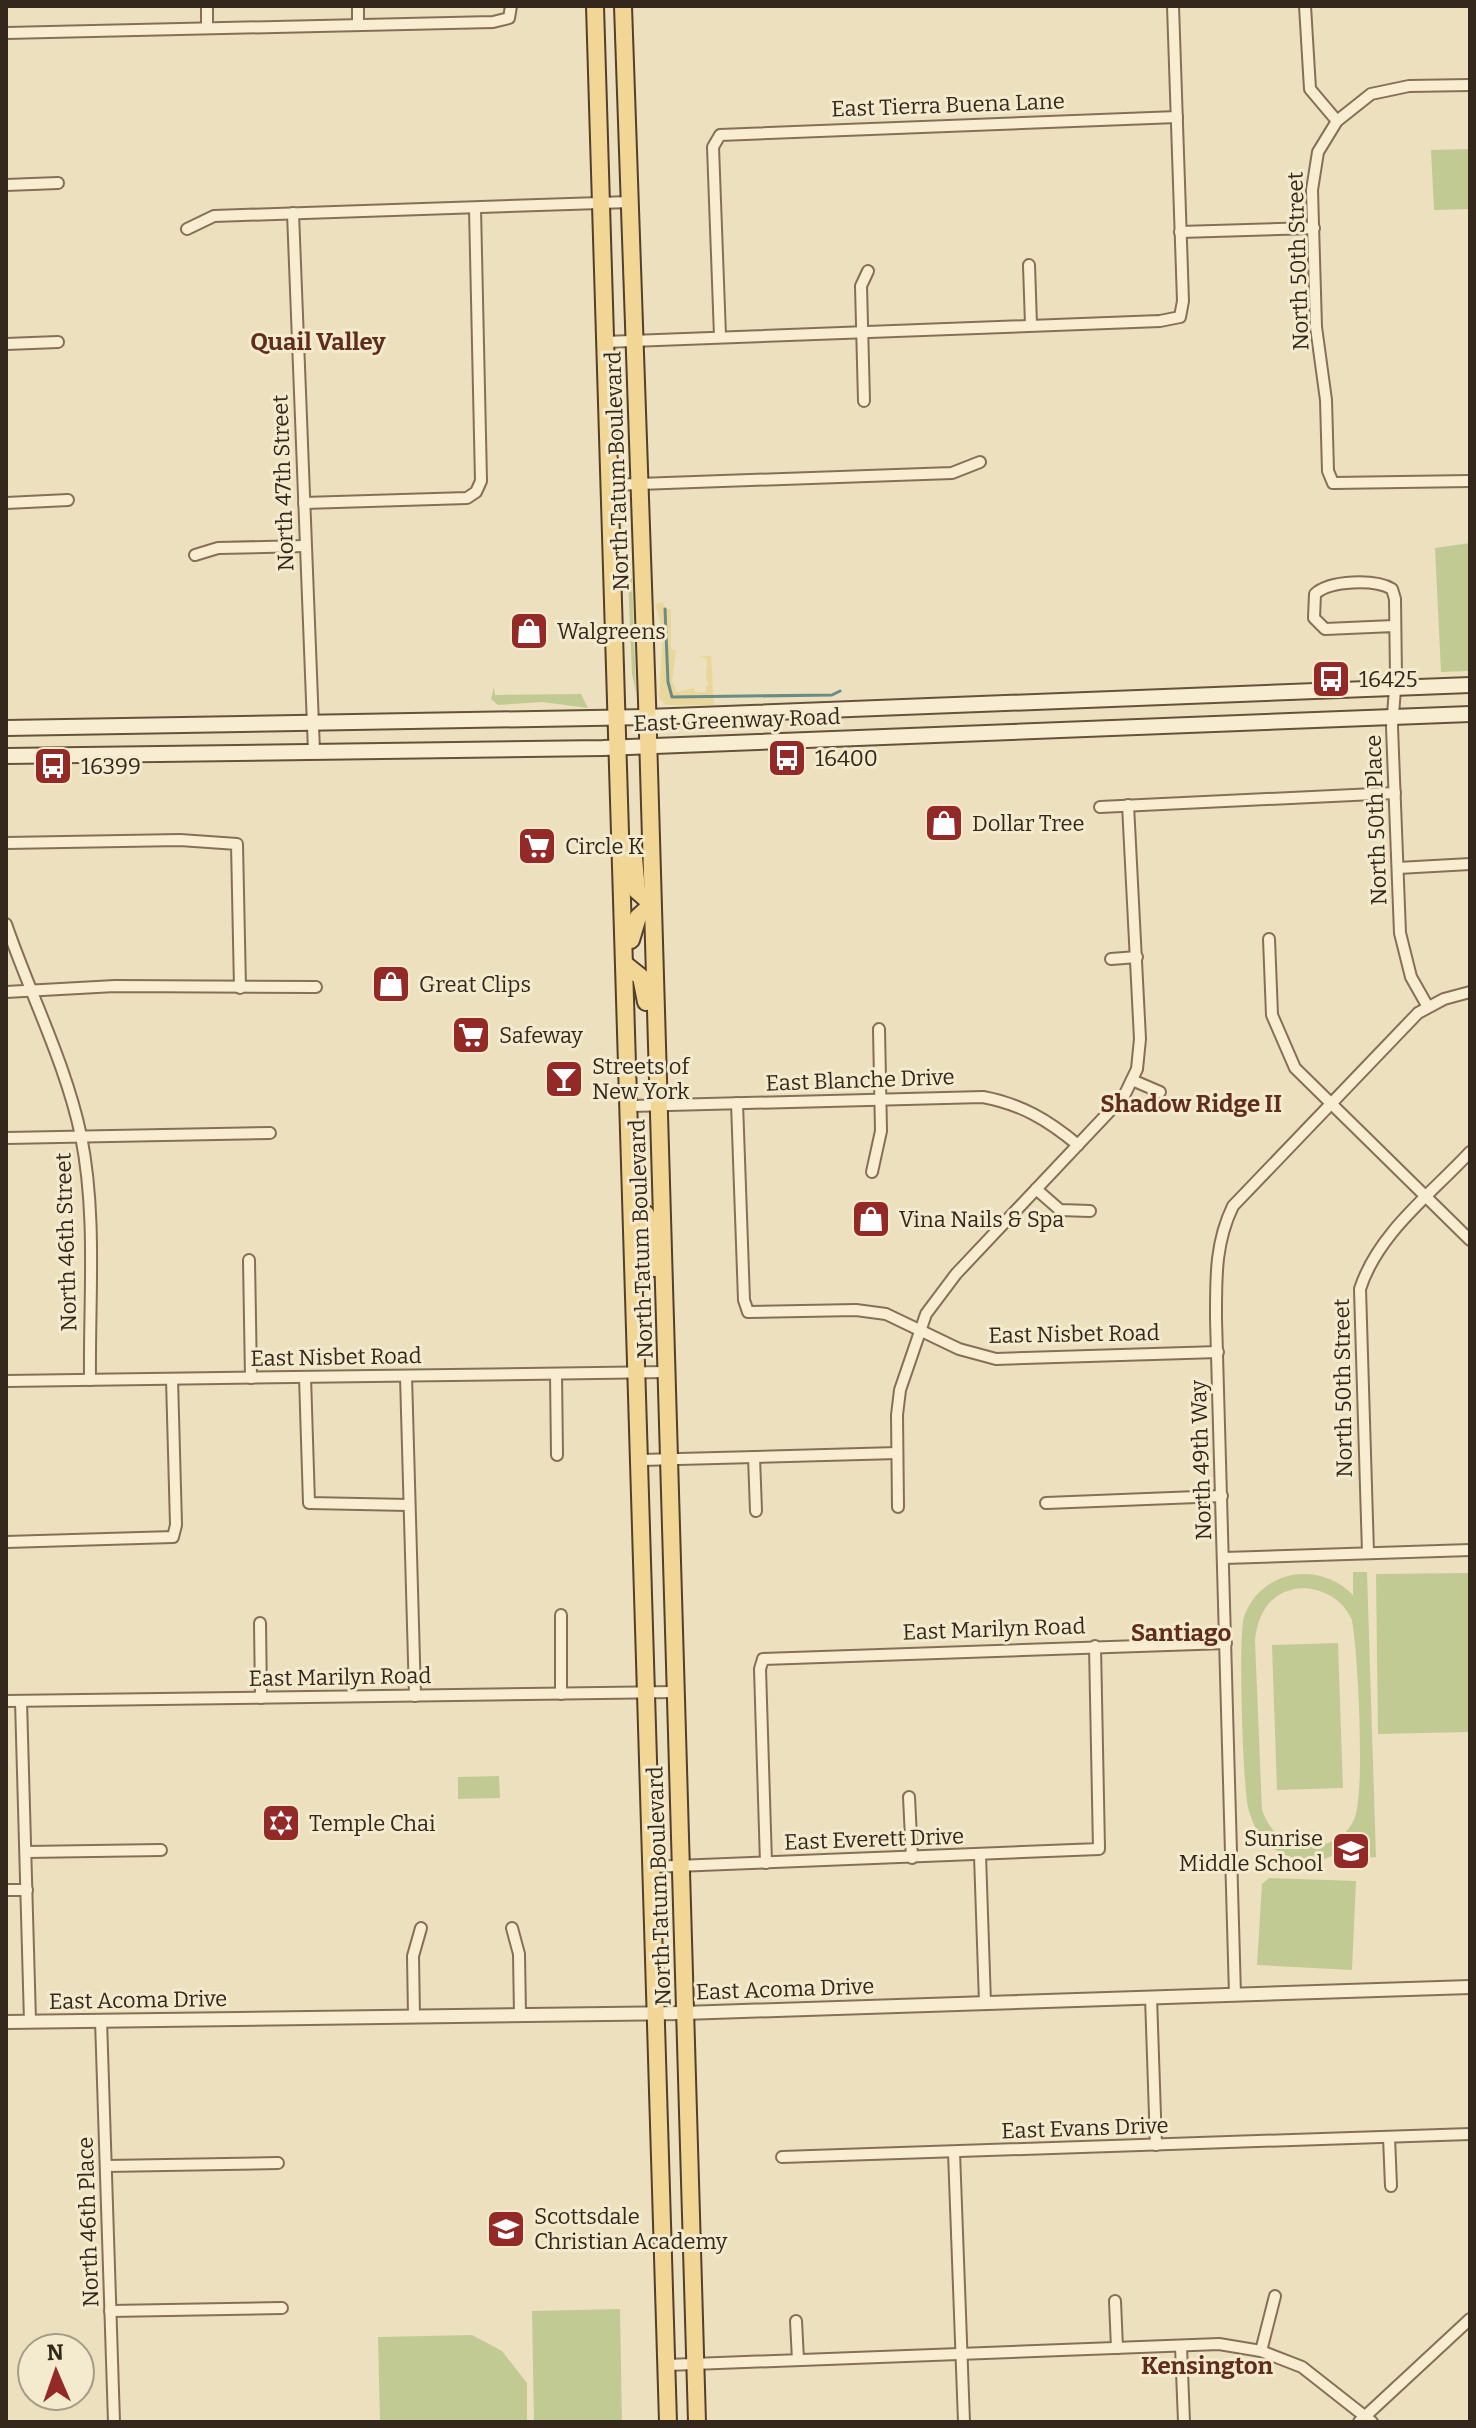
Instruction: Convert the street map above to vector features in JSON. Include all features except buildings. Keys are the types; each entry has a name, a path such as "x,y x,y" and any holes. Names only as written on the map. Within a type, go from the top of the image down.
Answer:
{"main road":[{"name":"North Tatum Boulevard","path":"595,6 631,1106 668,2422"},
{"name":"North Tatum Boulevard","path":"623,6 697,2422"},
{"name":"East Greenway Road","path":"6,728 619,718 1470,685"},
{"name":"East Greenway Road","path":"6,756 620,747 1470,714"},
{"path":"410,722 410,750"},
{"path":"621,799 634,839 637,891 652,904 642,956 638,962 626,965"},
{"path":"626,965 637,971 645,985 648,1081 659,1106"},
{"path":"633,1207 646,1214 655,1272 664,1297"}],"street":[{"path":"207,6 207,28"},
{"path":"358,6 358,24"},
{"path":"6,33 493,22 509,18 511,6"},
{"path":"605,342 1160,321 1180,317 1183,301 1173,6"},
{"path":"1305,6 1310,89 1337,121 1371,94 1390,88 1470,85"},
{"name":"East Tierra Buena Lane","path":"720,336 713,147 720,135 1177,117"},
{"name":"North 50th Street","path":"1337,121 1323,140 1315,163 1316,327 1326,400 1328,471 1333,483 1470,481"},
{"path":"6,185 58,183"},
{"path":"187,229 214,216 630,202"},
{"path":"304,503 467,498 476,492 481,481 475,208"},
{"name":"North 47th Street","path":"293,213 314,751"},
{"path":"1180,232 1314,228"},
{"path":"1029,265 1031,325"},
{"path":"864,401 861,286 868,271"},
{"path":"6,344 58,342"},
{"path":"611,485 952,473 980,462"},
{"path":"6,503 68,500"},
{"path":"195,555 218,548 305,546"},
{"name":"North 50th Place","path":"1394,626 1325,629 1314,618 1315,594 1330,585 1383,584 1392,589 1394,626 1395,688 1395,793 1404,960 1428,1007"},
{"path":"1100,807 1395,793"},
{"path":"898,1507 900,1390 926,1314 956,1274 1114,1108 1132,1080 1140,1052 1128,805"},
{"path":"6,843 207,840 237,844 240,988"},
{"path":"1398,868 1470,864"},
{"name":"North 46th Street","path":"6,924 71,1098 81,1137 88,1201 90,1380"},
{"path":"1269,939 1272,1015 1295,1068 1470,1240"},
{"path":"1111,959 1137,957"},
{"path":"6,992 115,986 316,987"},
{"path":"1428,1007 1470,992"},
{"name":"North 49th Way","path":"1235,1995 1216,1275 1221,1230 1233,1206 1406,1024 1428,1007"},
{"path":"872,1172 878,1156 881,1099 879,1029"},
{"path":"1132,1080 1160,1092"},
{"name":"East Blanche Drive","path":"631,1106 957,1096 1001,1100 1045,1118 1078,1145"},
{"name":"East Nisbet Road","path":"737,1103 744,1300 748,1312 856,1310 886,1314 959,1349 996,1359 1218,1352"},
{"path":"6,1138 270,1133"},
{"path":"1427,1198 1470,1152"},
{"path":"1036,1189 1060,1210 1090,1211"},
{"name":"North 50th Street","path":"1368,1553 1360,1289 1379,1250 1427,1198"},
{"path":"249,1260 251,1378"},
{"name":"East Nisbet Road","path":"6,1381 667,1372"},
{"path":"556,1374 557,1455"},
{"path":"406,1376 415,1696"},
{"path":"305,1377 309,1503 409,1505"},
{"path":"6,1542 173,1537 176,1525 172,1379"},
{"path":"641,1460 897,1453"},
{"path":"754,1457 756,1511"},
{"path":"1046,1503 1222,1496"},
{"path":"1224,1558 1470,1550"},
{"path":"561,1615 561,1694"},
{"path":"260,1623 261,1698"},
{"name":"East Marilyn Road","path":"766,1863 760,1669 763,1659 1226,1643"},
{"name":"East Everett Drive","path":"651,1867 1099,1849 1095,1646"},
{"name":"East Marilyn Road","path":"6,1701 675,1692"},
{"path":"21,1701 30,2021"},
{"path":"909,1797 912,1858"},
{"path":"26,1852 161,1850"},
{"path":"980,1855 985,2003"},
{"path":"6,1890 27,1890"},
{"path":"414,2016 413,1956 421,1928"},
{"path":"512,1928 519,1954 520,2015"},
{"name":"East Acoma Drive","path":"6,2022 684,2013 1470,1987"},
{"path":"1151,1997 1156,2145"},
{"name":"North 46th Place","path":"101,2020 114,2422"},
{"name":"East Evans Drive","path":"782,2157 1470,2134"},
{"path":"1389,2137 1391,2186"},
{"path":"954,2152 964,2422"},
{"path":"106,2166 278,2163"},
{"path":"1261,2351 1275,2296"},
{"path":"1115,2301 1117,2348"},
{"path":"110,2311 282,2308"},
{"path":"667,2365 1219,2344 1261,2351 1302,2367 1365,2420 1470,2319"},
{"path":"796,2321 798,2360"},
{"path":"1181,2346 1184,2422"}],"green space":[{"path":"1470,149 1470,209 1434,210 1431,150"},
{"path":"1470,543 1470,671 1441,672 1435,548"},
{"path":"628,578 632,578 636,692 632,674"},
{"path":"494,687 495,695 581,694 588,708 542,702 498,705 491,699"},
{"path":"1353,1572 1367,1572 1376,1857 1361,1858 1360,1836 1343,1851 1329,1857 1300,1859 1280,1852 1263,1840 1248,1807 1242,1710 1244,1617 1263,1589 1292,1575 1324,1577 1353,1595","holes":["1314,1589 1339,1602 1352,1620 1358,1689 1360,1779 1355,1817 1347,1831 1333,1841 1308,1846 1281,1837 1268,1823 1262,1810 1255,1640 1260,1619 1270,1603 1285,1592"]},
{"path":"1470,1573 1470,1732 1378,1734 1376,1574"},
{"path":"1338,1643 1343,1788 1277,1790 1272,1645"},
{"path":"499,1776 500,1798 458,1799 458,1777"},
{"path":"1269,1878 1356,1881 1352,1970 1257,1965 1262,1884"},
{"path":"620,2309 622,2422 534,2422 532,2311"},
{"path":"472,2335 502,2351 527,2383 527,2422 380,2422 378,2337"}],"sand":[{"path":"663,602 665,609 671,609 671,649 676,650 672,681 677,692 694,688 695,692 706,692 709,685 706,679 707,659 699,656 711,656 714,705 666,705 659,698 663,630 655,604"}],"waterway":[{"path":"665,609 668,682 672,697 832,695 840,691"}],"place":[{"name":"Walgreens","path":"529,631"},
{"name":"16425","path":"1331,679"},
{"name":"16400","path":"787,758"},
{"name":"16399","path":"53,766"},
{"name":"Dollar Tree","path":"944,823"},
{"name":"Circle K","path":"537,846"},
{"name":"Great Clips","path":"391,984"},
{"name":"Safeway","path":"471,1035"},
{"name":"Streets of New York","path":"564,1079"},
{"name":"Vina Nails & Spa","path":"871,1219"},
{"name":"Temple Chai","path":"281,1823"},
{"name":"Sunrise Middle School","path":"1351,1851"},
{"name":"Scottsdale Christian Academy","path":"506,2229"}],"district":[{"name":"Quail Valley","path":"318,342"},
{"name":"Shadow Ridge II","path":"1191,1104"},
{"name":"Santiago","path":"1181,1633"},
{"name":"Kensington","path":"1207,2366"}]}
